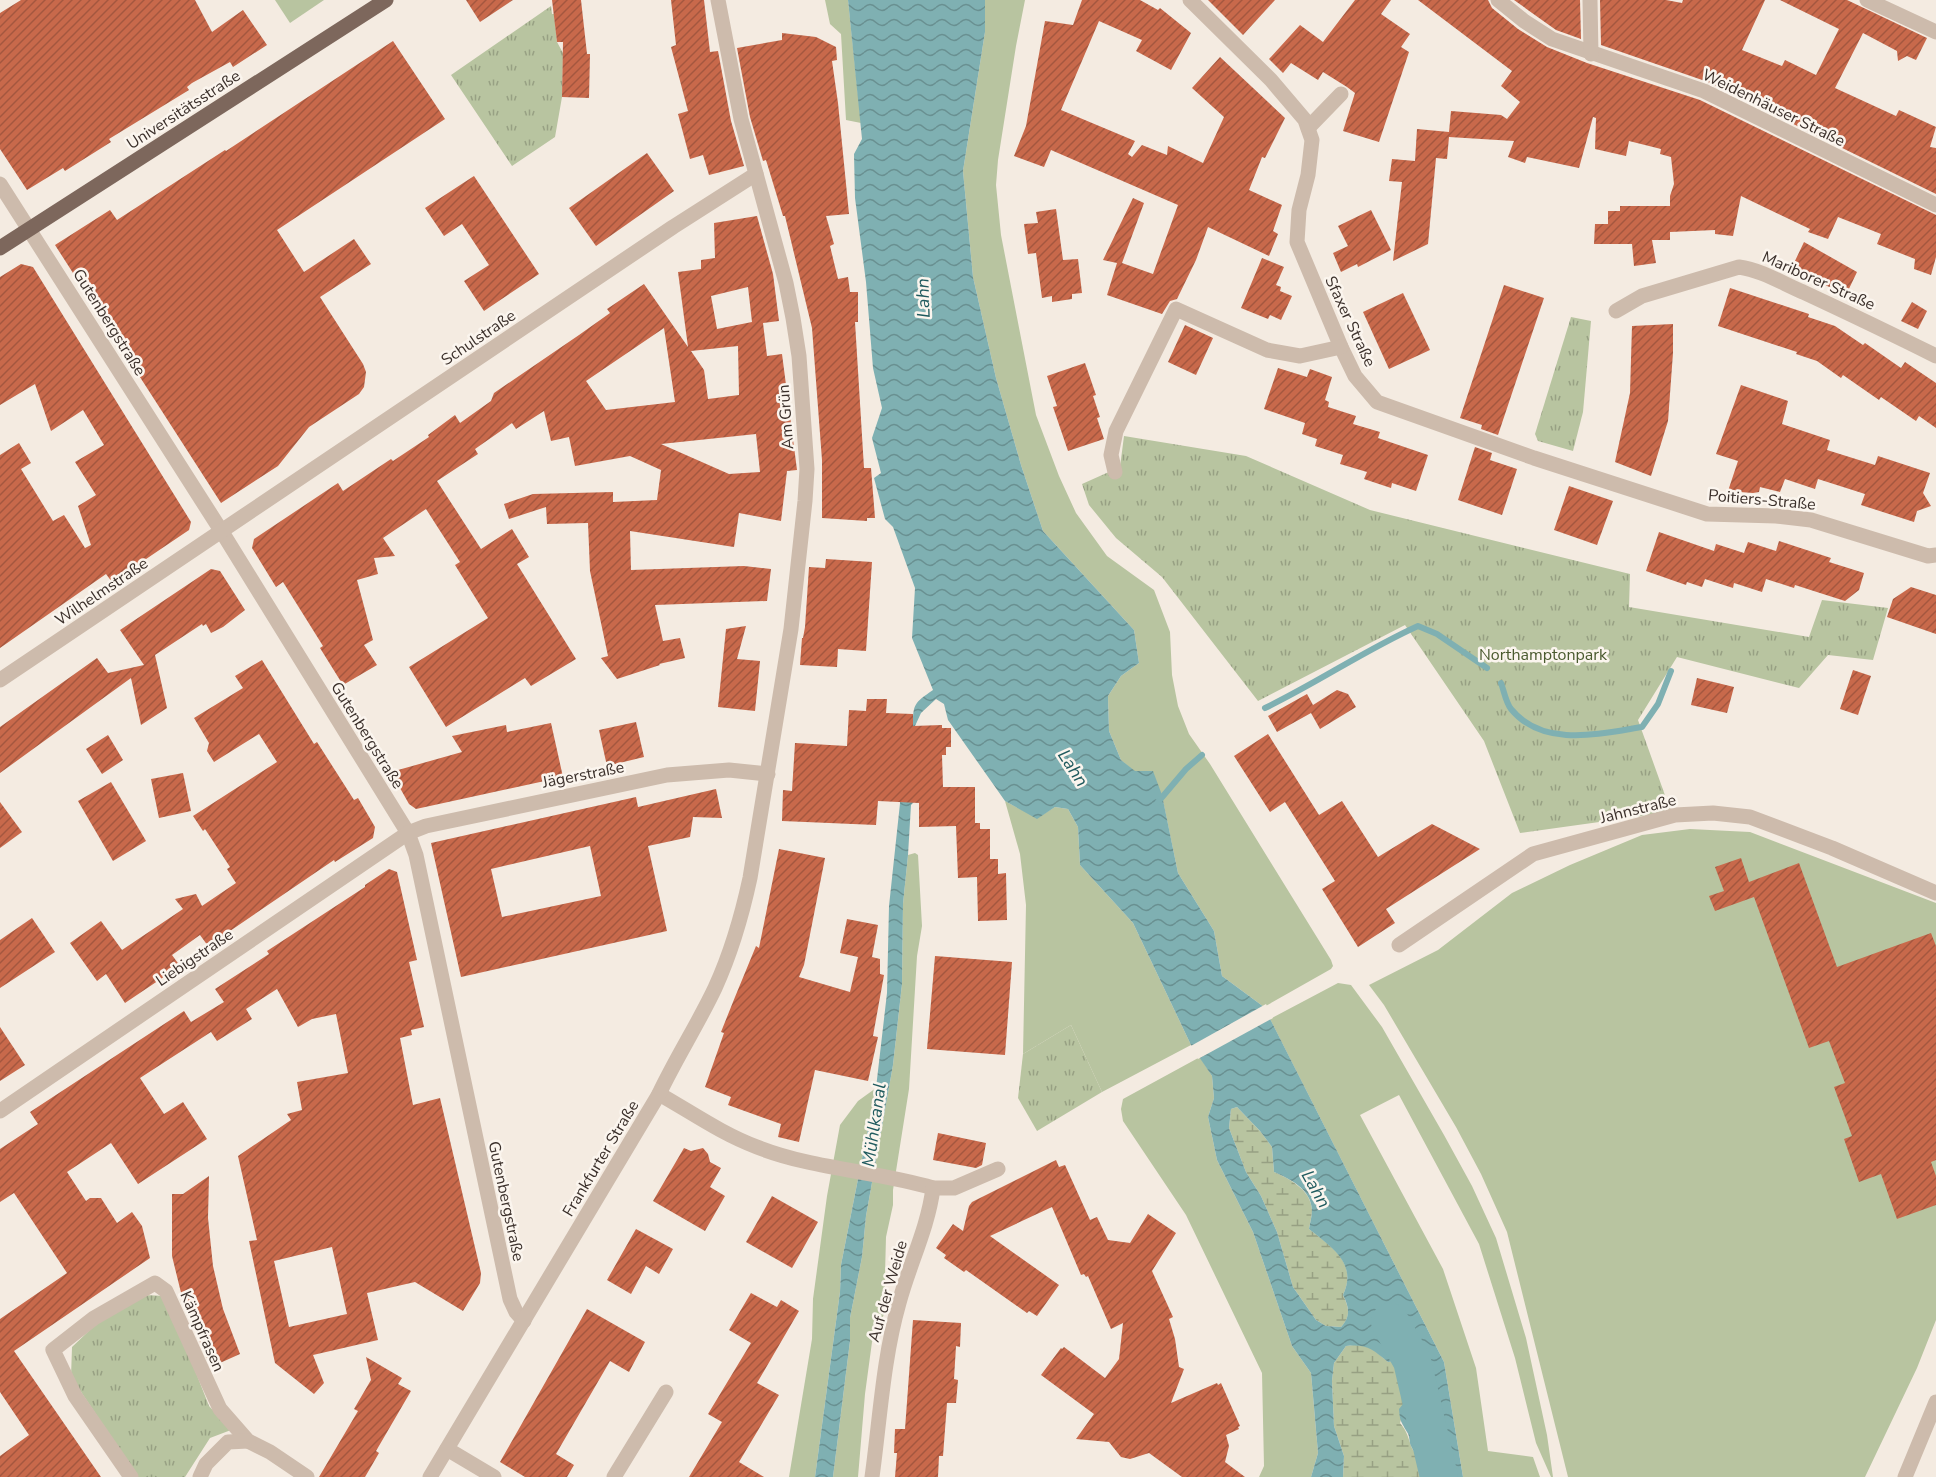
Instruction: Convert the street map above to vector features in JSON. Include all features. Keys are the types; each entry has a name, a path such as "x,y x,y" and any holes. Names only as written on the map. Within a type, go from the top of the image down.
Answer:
{"main road":[{"name":"Universitätsstraße","path":"0,248 386,0"}],"street":[{"name":"Am Grün","path":"718,0 739,110 794,318 807,469 806,501 791,629 757,838"},
{"name":"Sfaxer Straße","path":"1190,0 1291,102 1305,120 1312,140 1308,175 1299,210 1297,242 1355,376 1377,402 1560,466"},
{"name":"Weidenhäuser Straße","path":"1498,0 1524,21 1552,39 1704,91 1936,205"},
{"path":"1590,0 1591,54"},
{"path":"1868,0 1933,31"},
{"path":"1308,128 1341,94"},
{"name":"Schulstraße","path":"222,532 756,174"},
{"name":"Gutenbergstraße","path":"0,184 222,532 408,833 416,855 510,1299 516,1312 524,1321"},
{"name":"Mariborer Straße","path":"1616,311 1642,296 1739,267 1749,268 1878,326 1936,356"},
{"path":"1115,472 1111,455 1116,431 1176,309 1267,350 1300,356 1341,347"},
{"name":"Poitiers-Straße","path":"1560,466 1707,514 1776,516 1811,520 1933,558"},
{"name":"Wilhelmstraße","path":"0,680 222,532"},
{"name":"Jägerstraße","path":"408,833 437,823 668,775 729,770 768,774"},
{"name":"Jahnstraße","path":"1399,945 1533,854 1675,815 1713,813 1750,817 1832,848 1936,893"},
{"name":"Liebigstraße","path":"0,1111 408,833"},
{"name":"Frankfurter Straße","path":"430,1477 659,1094 716,985 741,918 757,838"},
{"path":"659,1094 726,1133 757,1147 826,1165 933,1188 954,1188 998,1169"},
{"name":"Auf der Weide","path":"872,1477 889,1344 898,1304 931,1207 933,1188"},
{"name":"Kämpfrasen","path":"131,1477 75,1396 53,1350 94,1318 155,1283 166,1291 220,1409 248,1442 270,1452 307,1477"},
{"path":"614,1477 666,1392"},
{"path":"1905,1477 1936,1402"},
{"path":"200,1477 206,1464 228,1442 248,1442"},
{"path":"447,1449 494,1477"}],"green space":[{"path":"275,0 324,0 290,23"},
{"path":"825,0 848,0 861,123 846,120 841,34 830,24"},
{"path":"985,0 1025,0 998,160 996,185 1001,235 1036,415 1076,513 1107,556 1154,590 1170,632 1172,675 1178,706 1189,734 1210,764 1333,966 1264,1007 1222,976 1214,931 1178,873 1162,796 1121,760 1109,731 1108,696 1121,676 1139,663 1134,630 1043,531 996,378 973,277 963,171 985,32"},
{"path":"551,6 557,42 563,53 562,97 555,137 512,166 451,75"},
{"path":"1571,317 1591,321 1583,412 1573,451 1538,441 1535,434"},
{"name":"Northamptonpark","path":"1124,436 1246,456 1370,510 1630,574 1629,607 1809,637 1822,600 1888,608 1873,660 1828,655 1799,688 1677,657 1638,720 1671,812 1520,833 1484,741 1405,625 1258,701 1162,577 1116,538 1089,505 1082,484 1120,467"},
{"path":"1005,801 1037,818 1055,807 1068,809 1078,827 1080,865 1133,923 1191,1045 1102,1092 1071,1025 1023,1054 1026,905 1020,854"},
{"path":"1690,829 1750,832 1936,903 1936,1320 1917,1368 1865,1477 1568,1477 1507,1232 1481,1174 1456,1127 1384,1005 1369,985 1438,950 1512,893 1570,865 1642,835"},
{"path":"915,853 918,855 922,926 917,956 909,1089 893,1190 893,1205 886,1237 884,1314 872,1342 858,1477 833,1477 850,1341 850,1318 893,1065 902,984 903,904 908,855"},
{"path":"1338,983 1351,985 1382,1027 1472,1186 1496,1238 1526,1338 1547,1435 1553,1477 1536,1443 1515,1358 1479,1244 1399,1095 1360,1115 1443,1269 1476,1368 1488,1451 1533,1457 1540,1477 1463,1477 1444,1362 1270,1019"},
{"path":"1071,1025 1102,1092 1037,1131 1018,1098 1023,1054"},
{"path":"1200,1057 1212,1076 1214,1098 1208,1117 1217,1160 1253,1232 1292,1346 1311,1373 1318,1453 1311,1477 1259,1477 1264,1466 1262,1373 1186,1215 1123,1121 1121,1109 1123,1099"},
{"path":"876,1088 841,1265 840,1292 815,1477 789,1477 812,1339 813,1299 827,1196 840,1125 858,1101"},
{"path":"1237,1107 1272,1147 1274,1172 1299,1186 1308,1197 1312,1210 1309,1229 1334,1249 1345,1265 1347,1284 1343,1295 1348,1312 1341,1327 1326,1326 1316,1320 1293,1287 1277,1232 1261,1196 1246,1172 1229,1128 1231,1109"},
{"path":"144,1295 166,1296 209,1406 231,1430 210,1438 185,1477 138,1477 71,1377 72,1347 94,1326"},
{"path":"1361,1344 1374,1350 1388,1362 1405,1360 1415,1371 1416,1394 1407,1399 1400,1423 1406,1431 1413,1450 1423,1462 1425,1477 1343,1477 1344,1456 1334,1426 1332,1381 1334,1363 1346,1346"}],"water":[{"path":"848,0 985,0 985,32 963,171 973,277 996,378 1021,465 1043,531 1134,630 1139,663 1121,676 1108,696 1109,731 1121,760 1135,771 1153,771 1162,795 1178,873 1214,931 1222,976 1264,1007 1444,1362 1463,1477 1425,1477 1422,1462 1411,1446 1409,1435 1399,1413 1399,1409 1407,1399 1416,1393 1417,1379 1413,1367 1405,1360 1388,1362 1369,1348 1346,1346 1334,1363 1332,1381 1334,1426 1344,1456 1343,1477 1311,1477 1318,1453 1311,1373 1292,1346 1253,1232 1217,1160 1208,1117 1214,1098 1212,1076 1191,1045 1133,923 1080,865 1078,827 1068,809 1055,807 1037,819 1005,801 948,720 944,704 936,699 921,713 913,726 913,713 916,705 933,690 912,638 915,588 893,527 885,519 874,478 881,473 872,438 882,408 873,368 866,282 855,198 854,154 862,139","holes":["1237,1107 1272,1147 1274,1172 1299,1186 1308,1196 1312,1210 1309,1229 1333,1249 1345,1265 1347,1284 1343,1295 1348,1311 1341,1327 1326,1326 1316,1320 1293,1287 1277,1232 1261,1196 1246,1172 1229,1128 1231,1109"]},
{"name":"Mühlkanal","path":"901,794 915,801 911,805 903,904 902,984 893,1065 850,1318 850,1341 833,1477 815,1477 840,1292 841,1265 876,1088 887,993 889,906"}],"pier":[{"path":"1266,1004 1273,1018 1198,1059 1189,1047"}],"building":[{"path":"21,0 195,0 212,32 243,10 267,45 233,67 230,62 192,83 187,87 189,90 109,139 111,142 65,171 63,168 27,190 0,149 0,13"},
{"path":"466,0 513,0 480,22"},
{"path":"552,0 581,0 587,54 590,54 589,98 562,97 563,42 557,42"},
{"path":"671,0 704,0 710,52 718,51 731,121 744,166 709,175 703,155 690,159 678,114 688,111 671,47 676,45"},
{"path":"1082,0 1140,0 1158,10 1160,8 1191,33 1171,70 1136,51 1142,40 1099,21 1061,110 1135,141 1128,154 1132,157 1142,145 1167,155 1168,146 1203,163 1224,117 1192,88 1220,57 1285,118 1265,158 1262,157 1249,190 1282,205 1273,231 1278,234 1269,256 1208,227 1196,260 1177,299 1170,301 1162,314 1107,295 1117,263 1103,260 1133,198 1144,203 1122,263 1153,274 1178,205 1051,150 1044,167 1014,156 1026,126 1045,21 1073,25"},
{"path":"1208,0 1275,0 1243,35"},
{"path":"1355,0 1391,0 1381,14 1410,34 1401,47 1409,52 1379,142 1343,131 1355,93 1323,72 1318,80 1291,63 1283,73 1269,59 1300,25 1323,42"},
{"path":"1418,0 1488,0 1492,8 1518,29 1547,47 1587,63 1700,100 1936,215 1936,257 1931,275 1914,269 1915,259 1877,244 1881,234 1838,217 1828,239 1808,232 1810,229 1741,196 1733,236 1715,234 1715,230 1670,232 1670,240 1652,240 1656,263 1634,266 1632,244 1594,244 1595,224 1608,224 1608,211 1620,211 1620,206 1670,206 1674,184 1671,157 1660,154 1661,149 1629,141 1626,156 1595,149 1596,118 1593,117 1579,168 1527,157 1525,163 1508,157 1514,141 1449,137 1447,159 1436,158 1428,244 1393,261 1402,182 1389,181 1392,159 1415,161 1417,129 1449,132 1451,111 1501,115 1507,119 1520,102 1501,86 1512,71"},
{"path":"1514,0 1580,0 1581,39 1556,30"},
{"path":"1600,0 1666,0 1682,3 1683,0 1765,0 1742,50 1782,66 1785,60 1816,75 1839,29 1780,0 1847,0 1927,38 1916,60 1907,56 1898,61 1897,51 1863,33 1835,88 1896,116 1899,110 1936,127 1930,147 1936,148 1936,194 1708,82 1601,45"},
{"path":"782,33 816,37 836,47 837,60 832,61 849,214 826,216 834,244 830,246 838,279 848,277 850,292 858,292 858,322 855,322 864,468 871,468 875,518 867,518 867,521 822,518 822,460 812,328 785,216 783,216 766,160 763,161 750,117 737,48 782,40"},
{"path":"393,41 445,119 277,230 304,272 354,239 371,264 320,297 363,364 366,372 364,387 359,394 309,427 278,466 221,503 55,245 110,210 117,220"},
{"path":"647,153 674,191 596,246 569,208"},
{"path":"474,176 539,274 484,311 464,281 489,265 462,224 444,236 425,208"},
{"path":"1056,209 1063,260 1078,259 1082,293 1072,294 1072,299 1052,302 1052,296 1042,298 1036,253 1028,254 1024,224 1038,223 1036,212"},
{"path":"1371,210 1391,250 1358,267 1357,264 1341,272 1333,253 1348,246 1338,226"},
{"path":"757,216 773,274 779,321 763,323 767,356 782,354 797,470 787,471 781,521 739,513 734,547 630,531 631,570 744,566 771,569 767,601 655,605 663,641 680,638 685,658 659,664 617,679 601,658 608,656 590,571 588,523 547,524 546,507 509,519 504,504 533,494 613,492 613,502 657,500 661,470 630,456 575,466 569,437 551,441 544,411 516,429 512,423 475,449 478,454 437,481 481,549 512,529 529,557 517,564 576,659 531,686 525,678 446,727 409,667 488,618 455,565 460,562 426,509 383,538 395,556 374,558 378,574 357,580 373,640 364,645 377,665 343,685 320,648 323,646 283,582 276,587 252,548 254,539 338,483 343,491 391,459 393,461 429,437 428,435 455,415 460,423 491,401 494,393 610,313 607,309 644,284 688,347 678,272 701,269 701,260 715,258 714,223","holes":["748,287 752,322 717,329 711,296","664,328 675,402 606,410 586,381","738,346 739,395 708,399 704,370 691,351","756,434 760,472 729,474 661,444"]},
{"path":"1804,242 1857,272 1846,295 1796,271 1798,265 1794,263"},
{"path":"1262,258 1284,267 1276,285 1281,287 1280,291 1292,296 1281,320 1270,315 1268,319 1241,308"},
{"path":"21,264 33,267 191,522 189,530 112,582 106,574 0,648 0,455 19,443 31,463 21,469 53,521 64,515 85,548 91,545 78,506 96,495 75,462 104,445 83,410 51,431 35,384 0,405 0,277"},
{"path":"1504,285 1544,298 1498,435 1481,429 1482,425 1460,418"},
{"path":"1730,288 1809,314 1808,317 1835,326 1863,345 1865,343 1901,368 1905,362 1936,383 1936,428 1919,416 1916,421 1881,397 1879,400 1843,375 1841,378 1817,361 1796,354 1797,352 1718,326"},
{"path":"1403,293 1430,350 1389,369 1363,312"},
{"path":"1912,302 1927,311 1918,329 1901,321"},
{"path":"1673,324 1668,421 1651,476 1615,462 1630,393 1632,326"},
{"path":"1185,325 1213,338 1196,375 1168,362"},
{"path":"1085,363 1096,395 1093,396 1100,417 1097,418 1104,439 1068,451 1053,407 1057,406 1047,376"},
{"path":"1278,368 1307,377 1310,369 1332,377 1325,400 1329,402 1328,407 1356,416 1353,424 1380,432 1378,438 1428,455 1416,491 1392,483 1391,488 1364,479 1367,472 1340,464 1343,455 1315,446 1317,439 1302,434 1305,423 1264,409"},
{"path":"1741,385 1788,401 1782,424 1830,440 1827,450 1875,465 1878,456 1930,473 1923,493 1931,506 1917,511 1914,522 1861,505 1865,494 1818,479 1815,489 1785,479 1780,492 1760,487 1759,492 1753,493 1728,491 1738,461 1716,454"},
{"path":"1475,447 1492,453 1490,460 1517,469 1502,515 1458,500"},
{"path":"1569,486 1613,501 1597,545 1554,530"},
{"path":"1659,532 1714,551 1716,544 1744,553 1748,542 1776,551 1779,541 1831,558 1829,562 1864,573 1859,590 1845,601 1795,585 1794,588 1766,579 1762,592 1734,583 1733,588 1705,579 1702,587 1687,582 1686,585 1646,571"},
{"path":"826,559 872,562 866,651 838,649 837,667 800,665 809,567 825,568"},
{"path":"211,569 220,571 245,610 211,633 206,624 203,626 202,624 155,655 167,708 141,725 131,678 0,773 0,727 97,658 108,673 144,665 120,630"},
{"path":"1911,587 1936,595 1936,634 1887,617 1893,599"},
{"path":"746,626 737,659 760,661 755,711 718,707 726,629"},
{"path":"262,660 314,744 317,742 354,800 358,798 375,827 373,838 335,862 334,860 208,946 200,935 172,955 180,966 125,1003 106,974 97,981 70,943 101,921 122,950 183,909 175,899 196,894 202,906 236,883 227,869 230,867 205,829 203,831 193,816 277,762 259,734 214,762 207,751 209,743 194,718 243,688 235,676"},
{"path":"1853,670 1871,676 1858,715 1840,709"},
{"path":"1697,678 1734,687 1727,713 1691,705"},
{"path":"1337,690 1348,694 1356,707 1320,729 1311,713 1277,732 1268,716 1307,694 1313,705"},
{"path":"867,699 887,699 886,713 913,714 913,726 942,725 942,728 951,728 951,747 946,747 946,755 942,755 943,787 975,787 975,823 980,823 980,829 990,829 990,859 998,859 998,874 1006,873 1007,920 978,921 977,877 958,878 956,826 919,827 919,803 878,801 876,825 782,821 783,790 792,791 795,743 847,746 849,710 866,711"},
{"path":"636,722 644,757 607,766 599,730"},
{"path":"551,723 563,777 416,809 409,804 391,772 462,752 452,736 506,725 507,732"},
{"path":"1268,734 1319,815 1342,801 1378,857 1432,824 1480,849 1386,909 1395,923 1358,947 1322,889 1335,881 1285,802 1270,812 1234,756"},
{"path":"108,735 123,760 102,774 86,749"},
{"path":"183,773 191,811 159,818 151,779"},
{"path":"111,782 146,841 113,861 78,801"},
{"path":"716,789 722,818 693,817 690,837 648,846 667,931 461,977 431,843 636,797 638,807","holes":["590,846 601,896 502,917 491,869"]},
{"path":"0,802 22,832 0,848"},
{"path":"779,849 825,858 804,965 799,977 850,992 858,957 840,953 847,919 878,925 872,957 880,959 880,974 884,975 873,1036 878,1037 868,1081 815,1070 799,1142 778,1137 781,1124 728,1105 731,1097 705,1087 724,1033 721,1032 756,946 759,948"},
{"path":"1741,858 1749,882 1799,863 1837,967 1931,933 1936,946 1936,1160 1931,1162 1936,1176 1936,1205 1897,1219 1881,1174 1859,1182 1844,1139 1852,1136 1834,1087 1845,1083 1829,1041 1809,1048 1754,897 1715,911 1709,896 1724,891 1715,867"},
{"path":"389,869 397,872 417,960 409,962 424,1027 411,1030 412,1035 400,1038 413,1105 440,1098 481,1273 480,1283 463,1311 415,1282 367,1293 378,1340 313,1355 324,1383 314,1394 275,1363 249,1241 257,1240 238,1156 291,1120 287,1114 302,1110 297,1082 348,1073 336,1014 312,1019 298,1027 277,989 246,1009 252,1019 217,1041 211,1032 140,1078 164,1114 183,1102 207,1139 138,1184 111,1143 67,1172 86,1201 90,1198 101,1198 117,1223 132,1212 142,1226 150,1258 14,1351 101,1477 0,1477 0,1456 29,1435 0,1392 0,1319 67,1273 14,1193 0,1202 0,1149 38,1124 30,1112 184,1011 191,1022 224,1002 215,989 269,954 267,951","holes":["332,1247 347,1314 289,1327 274,1261"]},
{"path":"32,918 55,952 0,988 0,940"},
{"path":"935,956 1012,962 1005,1055 927,1049"},
{"path":"0,1027 25,1065 0,1081"},
{"path":"938,1133 986,1143 982,1165 976,1168 933,1160"},
{"path":"684,1148 691,1151 703,1148 710,1162 721,1168 710,1187 725,1196 705,1231 653,1201"},
{"path":"1056,1160 1059,1167 1065,1165 1090,1220 1097,1217 1108,1240 1130,1243 1148,1214 1176,1233 1152,1271 1173,1317 1169,1319 1179,1367 1184,1369 1171,1403 1221,1383 1240,1426 1239,1429 1226,1435 1229,1446 1225,1462 1245,1477 1182,1477 1149,1453 1130,1459 1121,1457 1109,1442 1076,1439 1094,1414 1041,1375 1064,1347 1105,1378 1119,1359 1123,1323 1111,1329 1088,1276 1081,1275 1052,1207 990,1236 1059,1285 1037,1316 1029,1311 1027,1313 966,1270 964,1272 944,1258 946,1255 936,1248 953,1224 963,1231 972,1202"},
{"path":"209,1176 208,1218 213,1266 223,1309 240,1354 211,1367 185,1309 172,1256 172,1194 183,1194"},
{"path":"772,1196 818,1222 792,1268 746,1242"},
{"path":"636,1229 673,1249 659,1274 646,1266 631,1294 607,1280"},
{"path":"751,1293 777,1307 781,1300 799,1311 757,1383 779,1395 739,1462 764,1477 689,1477 722,1422 708,1414 751,1343 729,1330"},
{"path":"587,1309 645,1342 629,1372 610,1361 556,1454 574,1465 567,1477 525,1477 500,1462"},
{"path":"913,1320 961,1323 960,1347 956,1346 954,1379 958,1380 956,1403 947,1403 943,1456 939,1456 938,1477 895,1477 897,1453 894,1453 895,1429 905,1429"},
{"path":"366,1357 402,1378 398,1384 411,1391 376,1451 379,1453 365,1477 319,1477 358,1411 354,1409 371,1380"}],"waterway":[{"path":"1265,708 1418,626 1437,634 1487,668"},
{"path":"1501,683 1509,706 1524,721 1555,734 1590,735 1642,727 1658,704 1671,671"},
{"path":"1158,802 1186,769 1202,755"},
{"name":"Lahn","path":"1390,1322 1412,1361 1439,1477"}]}
